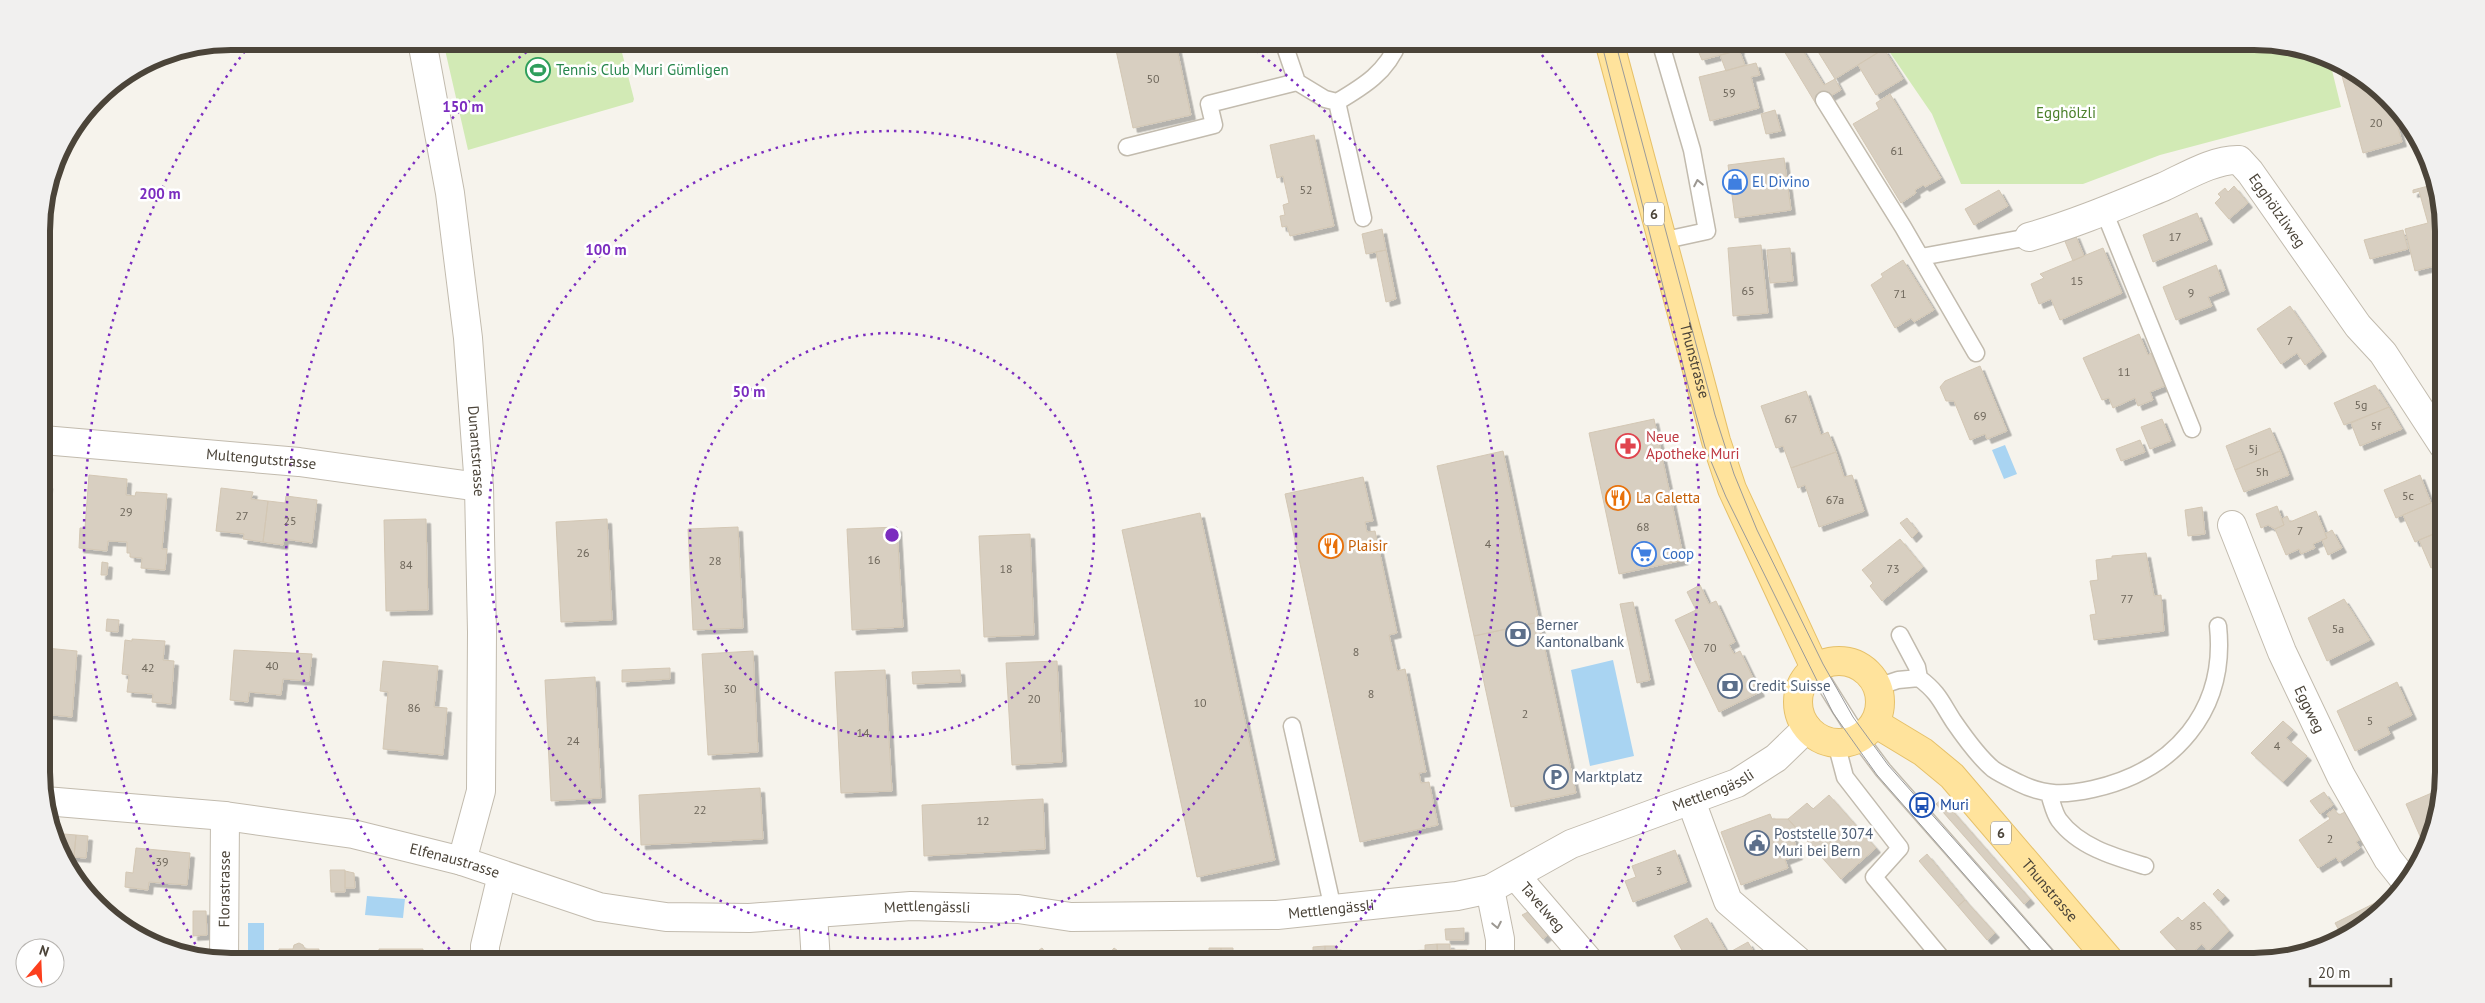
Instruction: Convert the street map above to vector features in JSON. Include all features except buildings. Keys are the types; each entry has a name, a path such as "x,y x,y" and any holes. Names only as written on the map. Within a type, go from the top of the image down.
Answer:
{"main road":[{"name":"Thunstrasse","path":"1611,50 1700,388 1732,489 1816,668"},
{"path":"1807,728 1798,709 1798,698 1805,679 1816,668 1829,662 1852,663 1863,668 1877,687 1880,698 1879,711 1857,735"},
{"name":"Thunstrasse","path":"1807,728 1820,739 1857,735 1923,752 1952,776 2103,953"}],"street":[{"name":"Dunantstrasse","path":"424,50 450,193 468,348 479,488 482,632 481,791 462,861"},
{"name":"Egghölzliweg","path":"2030,237 2056,230 2216,164 2231,159 2239,160 2250,172 2358,326 2383,352 2435,433"},
{"name":"Multengutstrasse","path":"50,441 300,462 479,488"},
{"name":"Eggweg","path":"2232,525 2282,652 2342,776 2388,859 2402,877"},
{"name":"Mettlengässli","path":"813,914 911,906 1018,909 1071,917 1277,915 1473,894 1490,889 1516,876 1571,844 1737,784 1776,758 1807,728"},
{"path":"1691,801 1728,901 1788,953"},
{"name":"Elfenaustrasse","path":"52,802 225,816 354,834 462,861 599,907 627,912 703,918 813,914"},
{"name":"Florastrasse","path":"224,953 225,816"},
{"path":"485,953 502,875"},
{"name":"Tavelweg","path":"1516,876 1581,953"},
{"path":"1490,889 1500,939 1500,953"},
{"path":"813,914 815,953"}],"lane":[{"path":"1286,50 1297,82 1325,99 1337,102 1378,75 1396,50"},
{"path":"1661,241 1708,230 1692,150 1663,50"},
{"path":"1127,146 1214,125 1210,104 1297,82"},
{"path":"1824,100 1921,256 1976,353"},
{"path":"1337,102 1364,218"},
{"path":"2104,211 2192,429"},
{"path":"1921,256 2030,237"},
{"path":"1900,635 1917,667 1919,678 1936,691 1955,722 1992,768 2021,784 2049,794 2080,791 2131,778 2165,756 2199,720 2208,705 2219,657 2218,626"},
{"path":"1816,668 1857,735 1884,770 2044,953"},
{"path":"1877,687 1898,680 1919,678"},
{"path":"1292,726 1333,909"},
{"path":"1857,735 1845,776 1900,848 1874,877 1937,953"},
{"path":"2049,794 2059,820 2083,842 2110,855 2145,866"}],"green space":[{"name":"Tennis Club Muri Gümligen","path":"445,50 621,50 634,99 633,102 468,150"},
{"name":"Egghölzli","path":"1888,50 2266,50 2290,53 2331,68 2341,107 2160,155 2083,184 1961,184 1932,114"}],"water":[{"path":"2005,445 2017,474 2004,479 1992,450"},
{"path":"1613,660 1634,756 1590,766 1571,670"},
{"path":"367,896 405,899 403,918 365,915"},
{"path":"248,923 264,923 264,953 248,953"}],"tram line":[{"path":"1603,50 1690,393 1705,447 1726,497 1833,713 1877,775 2033,953"},
{"path":"1617,50 1715,415 1734,474 1757,530 1823,664 1853,717 1888,765 2055,953"}],"place":[{"name":"Tennis Club Muri Gümligen","path":"538,70"},
{"name":"El Divino","path":"1735,182"},
{"name":"Neue Apotheke Muri","path":"1628,446"},
{"name":"La Caletta","path":"1618,498"},
{"name":"Plaisir","path":"1331,546"},
{"name":"Coop","path":"1644,554"},
{"name":"Berner Kantonalbank","path":"1518,634"},
{"name":"Credit Suisse","path":"1730,686"},
{"name":"Marktplatz","path":"1556,777"},
{"name":"Muri","path":"1922,805"},
{"name":"Poststelle 3074 Muri bei Bern","path":"1757,843"}]}
